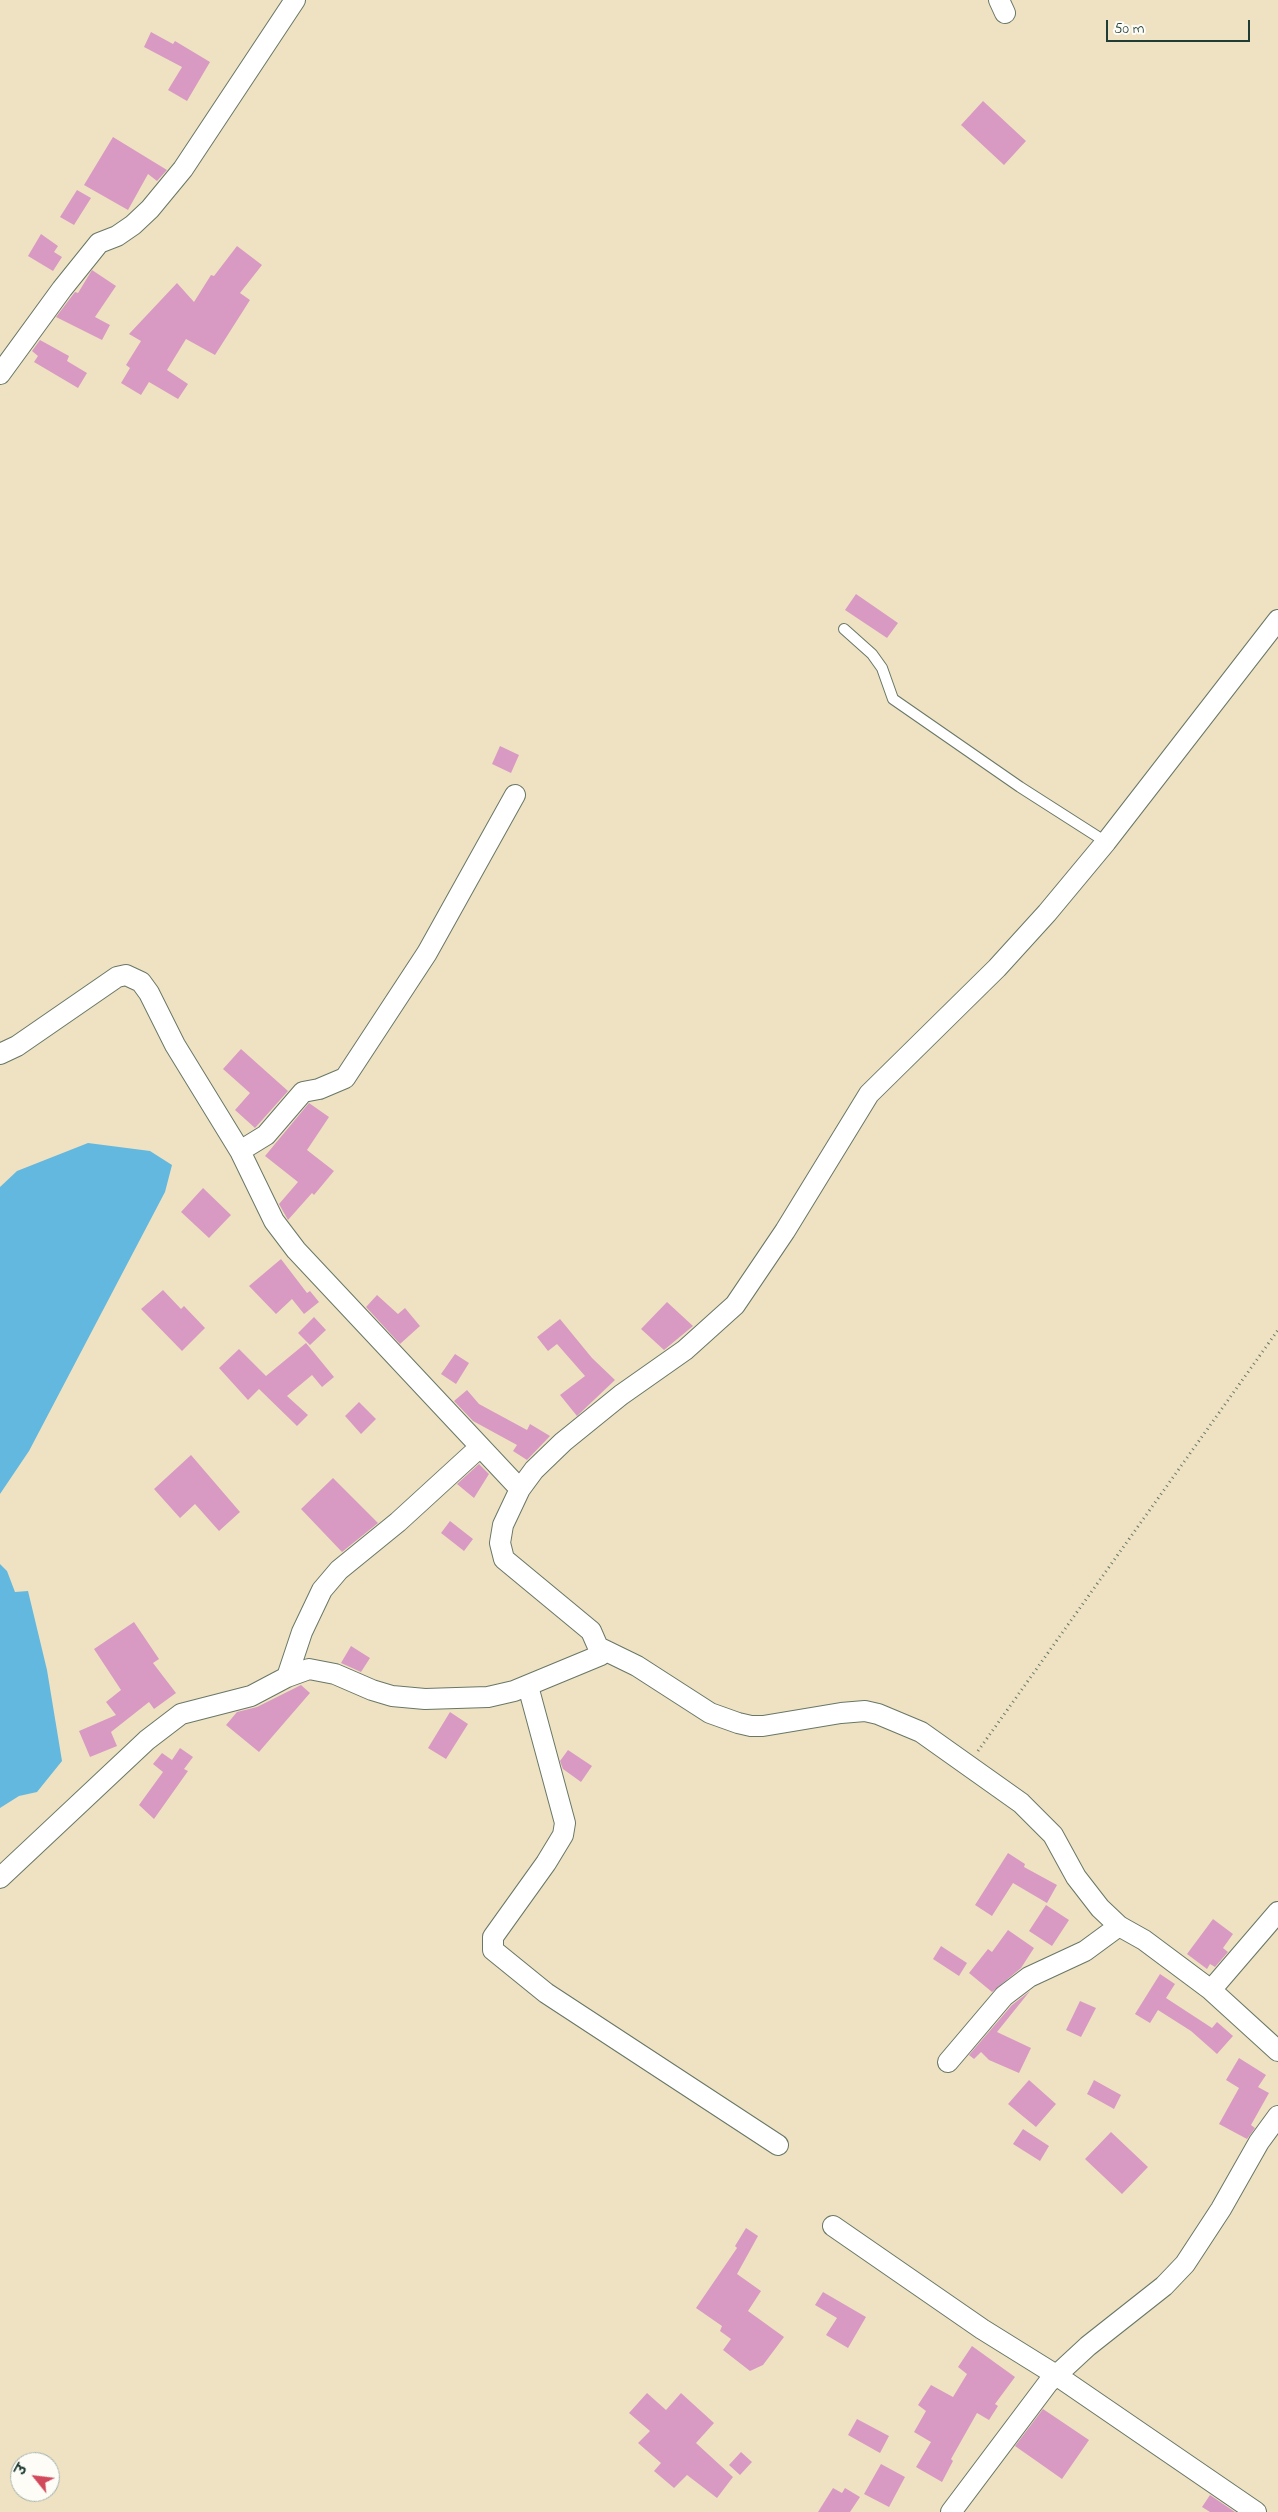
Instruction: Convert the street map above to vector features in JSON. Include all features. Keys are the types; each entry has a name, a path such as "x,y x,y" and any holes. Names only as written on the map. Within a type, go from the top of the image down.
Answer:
{"street":[{"path":"0,374 99,243 117,236 133,225 150,209 183,169 295,0"},
{"path":"0,1878 165,1724 181,1714 251,1696 286,1677 309,1669 321,1670 392,1696 425,1699 488,1697 528,1686 601,1655 591,1632 504,1559 500,1543 503,1525 520,1489 546,1457 563,1442 621,1395 684,1350 735,1305 781,1238 869,1094 997,968 1048,913 1106,842 1278,620"},
{"path":"240,1151 266,1135 302,1092 319,1089 345,1078 427,953 515,795"},
{"path":"0,1054 17,1046 117,978 126,975 141,982 150,993 158,1014 175,1045 240,1151 274,1221 296,1250 520,1489"},
{"path":"286,1677 310,1615 322,1590 339,1570 398,1522 480,1447"},
{"path":"598,1646 637,1666 710,1713 738,1723 764,1726 854,1711 878,1714 921,1732 1021,1802 1041,1821 1053,1836 1086,1890 1100,1908 1119,1926 1144,1940 1211,1990 1278,2051"},
{"path":"528,1686 565,1823 564,1835 493,1937 493,1950 546,1993 778,2145"},
{"path":"1211,1990 1278,1912"},
{"path":"948,2062 1004,1996 1029,1977 1085,1952 1119,1926"},
{"path":"951,2512 1033,2401 1056,2375 1088,2346 1164,2286 1180,2269 1199,2245 1259,2142 1278,2116"},
{"path":"833,2226 982,2329 1056,2375 1256,2512"}],"lane":[{"path":"844,629 872,654 882,668 893,699 1020,787 1106,842"}],"path":[{"path":"967,1766 1278,1330"}],"water":[{"path":"88,1143 150,1151 172,1165 165,1192 29,1451 0,1494 0,1187 17,1171"},
{"path":"0,1564 7,1571 15,1592 28,1591 47,1670 62,1761 37,1792 19,1796 0,1808"}],"building":[{"path":"151,32 173,44 175,41 210,62 187,101 168,90 182,67 144,47"},
{"path":"983,101 1026,141 1004,165 961,125"},
{"path":"113,137 167,170 157,181 148,174 128,210 84,185"},
{"path":"77,190 91,198 74,225 60,217"},
{"path":"41,234 58,246 54,252 62,257 53,271 28,256"},
{"path":"237,246 262,265 240,293 250,300 215,355 186,339 167,370 188,384 178,399 149,382 141,395 121,383 130,368 126,365 141,341 129,334 177,283 194,302 211,275 214,276"},
{"path":"92,270 116,286 95,317 110,325 102,340 56,317 75,292 78,293"},
{"path":"40,340 69,356 67,361 87,373 78,388 34,362 38,356 32,351"},
{"path":"856,594 898,623 887,638 845,610"},
{"path":"500,746 519,755 511,773 492,764"},
{"path":"241,1049 288,1091 255,1128 235,1110 250,1093 223,1069"},
{"path":"309,1103 329,1117 307,1150 334,1171 314,1195 312,1193 288,1220 279,1204 298,1182 265,1156"},
{"path":"203,1188 231,1215 209,1238 181,1212"},
{"path":"281,1259 307,1293 310,1291 319,1302 304,1314 292,1299 276,1314 249,1286"},
{"path":"163,1290 181,1309 184,1306 205,1328 182,1351 141,1309"},
{"path":"377,1295 398,1314 405,1308 420,1326 400,1344 366,1307"},
{"path":"667,1302 693,1326 664,1350 641,1329"},
{"path":"314,1317 326,1330 310,1345 298,1333"},
{"path":"560,1319 592,1358 615,1380 577,1416 560,1395 585,1376 557,1344 548,1351 537,1337"},
{"path":"306,1343 334,1377 322,1387 312,1375 287,1396 308,1415 297,1426 259,1389 248,1400 219,1368 239,1349 266,1376"},
{"path":"455,1354 469,1363 456,1384 441,1374"},
{"path":"467,1390 479,1404 527,1430 530,1424 550,1436 527,1460 513,1451 517,1445 473,1421 454,1401"},
{"path":"359,1402 376,1419 361,1434 345,1416"},
{"path":"191,1455 240,1512 219,1531 195,1504 180,1518 154,1489"},
{"path":"479,1464 489,1474 474,1498 457,1484"},
{"path":"333,1478 378,1523 342,1552 301,1509"},
{"path":"450,1521 473,1539 464,1551 441,1533"},
{"path":"134,1622 159,1659 153,1663 176,1693 154,1709 149,1702 111,1732 117,1746 90,1757 79,1731 116,1715 106,1702 121,1690 94,1649"},
{"path":"351,1646 370,1658 361,1672 341,1663"},
{"path":"301,1685 310,1693 259,1752 226,1725 237,1712 257,1707"},
{"path":"450,1712 468,1724 446,1759 428,1748"},
{"path":"180,1748 193,1757 184,1769 188,1771 154,1819 139,1805 163,1772 153,1764 162,1753 172,1760"},
{"path":"568,1750 592,1766 581,1782 563,1769 560,1761"},
{"path":"1008,1853 1025,1864 1024,1867 1057,1885 1047,1903 1013,1883 992,1916 975,1905"},
{"path":"1046,1905 1069,1920 1052,1946 1029,1931"},
{"path":"1213,1919 1233,1934 1223,1948 1228,1952 1215,1967 1210,1964 1207,1969 1187,1954"},
{"path":"1008,1930 1034,1948 1021,1968 992,1992 969,1973 988,1949 992,1952"},
{"path":"941,1946 967,1963 959,1976 933,1959"},
{"path":"1160,1974 1175,1984 1166,1998 1212,2028 1217,2022 1233,2036 1217,2054 1191,2031 1158,2010 1150,2023 1135,2014"},
{"path":"1030,1991 997,2032 1031,2048 1019,2073 989,2060 981,2052 974,2059 969,2055 1012,2005"},
{"path":"1080,2001 1096,2008 1081,2037 1066,2030"},
{"path":"1239,2058 1266,2075 1258,2087 1269,2093 1251,2125 1255,2128 1247,2139 1219,2124 1239,2088 1226,2080"},
{"path":"1029,2080 1056,2104 1036,2127 1008,2104"},
{"path":"1094,2080 1121,2095 1114,2109 1087,2094"},
{"path":"1023,2129 1049,2146 1040,2161 1013,2144"},
{"path":"1111,2132 1148,2167 1122,2194 1085,2159"},
{"path":"746,2228 758,2236 737,2274 761,2291 748,2311 784,2337 763,2365 750,2371 723,2350 731,2339 720,2331 722,2326 696,2308 737,2248 735,2246"},
{"path":"823,2292 866,2317 848,2348 826,2335 837,2318 815,2305"},
{"path":"972,2346 1015,2377 995,2404 998,2406 989,2420 977,2413 951,2459 953,2461 942,2482 916,2467 931,2442 914,2432 926,2411 918,2405 931,2385 953,2397 967,2374 958,2367"},
{"path":"647,2393 666,2410 681,2393 714,2423 696,2443 733,2477 717,2498 687,2475 674,2488 654,2471 661,2463 638,2443 650,2431 629,2413"},
{"path":"1043,2409 1089,2440 1062,2479 1015,2446"},
{"path":"857,2419 889,2436 880,2453 848,2435"},
{"path":"741,2452 752,2462 740,2475 729,2465"},
{"path":"881,2464 905,2477 889,2507 864,2494"},
{"path":"833,2488 842,2493 845,2488 860,2497 850,2512 818,2512"},
{"path":"1210,2495 1235,2512 1210,2512 1202,2507"}]}
